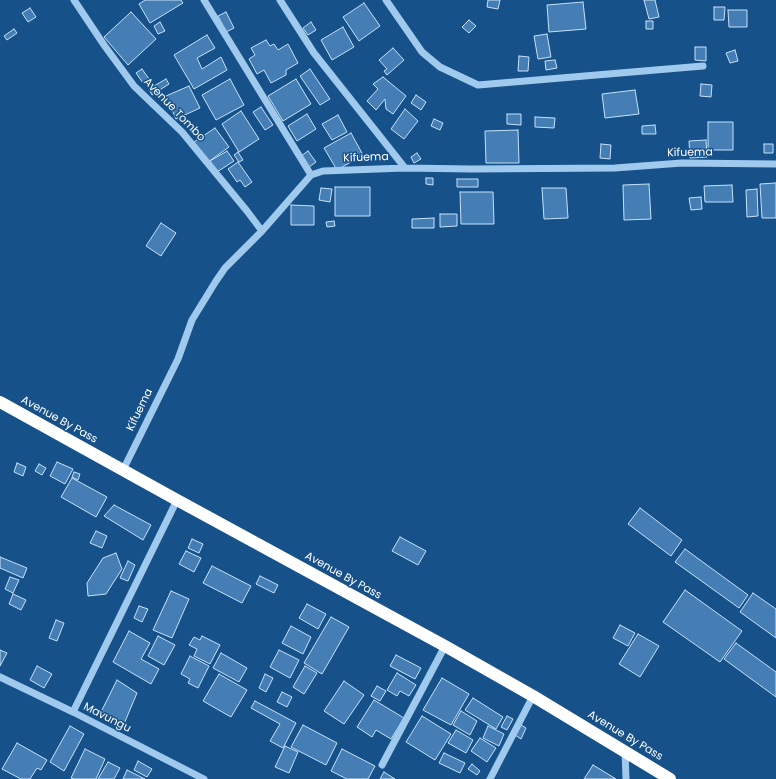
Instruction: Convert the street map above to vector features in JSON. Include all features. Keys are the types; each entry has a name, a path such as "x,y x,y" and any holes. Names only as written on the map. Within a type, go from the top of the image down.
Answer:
{"highway":[{"name":"Avenue By Pass","path":"0,402 445,646 533,696 670,779"}],"street":[{"name":"Avenue Tombo","path":"74,0 134,86 182,132 247,211 262,232"},
{"path":"204,0 311,175"},
{"path":"280,0 314,52 405,168"},
{"path":"386,0 422,52 440,67 478,85 703,66"},
{"name":"Kifuema","path":"123,470 178,359 192,320 226,268 262,232 311,175 323,171 405,168 471,170 615,168 682,163 776,164"},
{"path":"73,712 177,500"},
{"path":"382,765 445,646"},
{"name":"Mavungu","path":"0,677 73,712 204,779"},
{"path":"490,779 533,696"},
{"path":"625,751 626,779"}],"building":[{"path":"145,0 181,0 183,3 150,23 139,4"},
{"path":"488,0 500,0 498,9 487,7"},
{"path":"644,0 655,0 659,17 649,19"},
{"path":"583,2 586,29 549,32 547,5"},
{"path":"364,3 380,26 359,41 343,17"},
{"path":"714,7 725,7 724,20 714,20"},
{"path":"30,8 36,17 28,22 22,13"},
{"path":"728,10 747,10 747,27 729,27"},
{"path":"131,12 156,39 128,65 104,37"},
{"path":"226,12 234,28 226,32 218,16"},
{"path":"469,20 476,26 469,33 462,27"},
{"path":"646,21 653,21 653,29 646,29"},
{"path":"160,22 165,31 158,34 154,26"},
{"path":"311,22 316,30 308,35 303,28"},
{"path":"343,27 354,47 332,60 321,40"},
{"path":"14,29 17,33 7,40 4,36"},
{"path":"547,34 551,57 538,59 534,36"},
{"path":"207,35 215,48 197,58 202,69 221,57 227,70 194,89 174,55"},
{"path":"266,40 270,46 274,44 278,50 288,44 298,63 286,70 286,75 271,83 264,70 257,74 249,59 255,55 251,48"},
{"path":"695,47 706,47 706,61 695,60"},
{"path":"393,48 404,60 387,75 384,71 387,69 379,60"},
{"path":"735,50 738,61 730,63 726,53"},
{"path":"519,56 529,57 528,71 518,71"},
{"path":"555,60 557,68 546,70 545,61"},
{"path":"142,69 149,79 143,83 136,73"},
{"path":"310,69 330,99 320,105 300,76"},
{"path":"383,77 406,96 393,114 386,109 385,99 376,110 367,101 378,89 373,84"},
{"path":"166,79 169,84 152,95 149,89"},
{"path":"230,79 244,105 216,120 202,95"},
{"path":"296,79 311,104 283,121 268,96"},
{"path":"701,84 712,85 711,97 700,96"},
{"path":"189,86 200,108 176,119 166,96"},
{"path":"635,90 639,114 605,118 602,94"},
{"path":"416,95 426,102 421,110 411,103"},
{"path":"261,107 273,125 265,130 253,112"},
{"path":"405,109 418,121 404,139 391,129"},
{"path":"241,111 259,139 239,152 222,124"},
{"path":"307,114 316,129 297,141 288,126"},
{"path":"507,114 521,114 521,125 507,124"},
{"path":"338,115 347,132 332,140 322,124"},
{"path":"535,117 555,118 554,128 535,127"},
{"path":"434,119 443,123 440,130 431,126"},
{"path":"708,122 733,122 733,150 708,150"},
{"path":"655,125 656,134 642,134 642,126"},
{"path":"215,128 229,147 208,162 194,142"},
{"path":"518,130 519,163 486,163 485,131"},
{"path":"351,133 363,155 337,170 324,148"},
{"path":"706,140 707,157 690,158 689,141"},
{"path":"601,144 611,145 610,159 600,158"},
{"path":"764,144 773,144 773,153 764,153"},
{"path":"227,151 234,161 217,172 210,161"},
{"path":"308,151 316,162 309,167 301,156"},
{"path":"238,152 243,160 239,162 234,155"},
{"path":"417,153 421,159 414,163 411,157"},
{"path":"238,162 252,182 245,187 240,180 237,182 228,169"},
{"path":"426,178 433,178 433,185 426,184"},
{"path":"457,179 478,179 478,187 457,187"},
{"path":"776,183 776,218 762,218 760,184"},
{"path":"649,184 651,219 624,220 623,185"},
{"path":"732,185 733,202 705,202 704,186"},
{"path":"335,187 370,187 370,216 335,216"},
{"path":"321,188 332,189 330,202 319,200"},
{"path":"542,188 566,188 568,218 544,219"},
{"path":"757,189 758,216 747,217 746,190"},
{"path":"460,192 493,192 494,224 461,224"},
{"path":"701,197 702,209 691,210 689,198"},
{"path":"291,205 314,206 314,225 291,225"},
{"path":"440,214 457,214 457,226 440,227"},
{"path":"434,218 434,228 412,228 412,219"},
{"path":"334,221 335,226 327,227 326,222"},
{"path":"161,223 176,233 161,256 146,246"},
{"path":"57,462 73,469 65,484 50,476"},
{"path":"17,463 26,467 23,476 14,472"},
{"path":"39,464 46,468 42,475 35,471"},
{"path":"74,472 80,474 78,480 72,477"},
{"path":"72,478 107,497 96,517 61,497"},
{"path":"114,505 151,525 143,540 104,516"},
{"path":"640,508 682,540 671,556 628,524"},
{"path":"96,531 107,536 102,548 90,543"},
{"path":"400,537 426,551 418,565 392,551"},
{"path":"192,539 203,544 199,553 188,548"},
{"path":"685,549 748,595 739,608 675,562"},
{"path":"186,551 201,558 194,572 179,564"},
{"path":"116,553 122,569 106,594 88,596 87,583 103,558"},
{"path":"0,557 27,568 23,578 0,568"},
{"path":"128,561 135,565 128,581 120,578"},
{"path":"212,566 251,586 242,603 203,583"},
{"path":"260,576 278,585 274,593 256,584"},
{"path":"10,577 19,580 13,593 5,589"},
{"path":"685,590 742,631 720,662 663,622"},
{"path":"171,591 189,599 172,638 153,630"},
{"path":"753,593 776,609 776,638 740,612"},
{"path":"13,594 26,600 21,610 9,604"},
{"path":"307,604 326,614 318,629 299,618"},
{"path":"139,606 148,609 142,622 134,618"},
{"path":"331,617 349,627 322,674 304,663"},
{"path":"56,620 64,623 57,641 49,638"},
{"path":"620,625 635,633 628,646 613,638"},
{"path":"291,626 311,637 303,654 282,643"},
{"path":"129,631 150,643 141,659 159,669 151,684 113,662"},
{"path":"638,634 659,646 640,677 619,664"},
{"path":"158,636 175,645 164,665 148,656"},
{"path":"202,636 220,645 210,664 194,656 197,649 189,645 194,637 200,640"},
{"path":"736,643 776,672 776,697 724,659"},
{"path":"0,650 7,653 0,666"},
{"path":"279,650 299,660 290,678 270,667"},
{"path":"221,653 247,668 239,682 213,668"},
{"path":"396,655 421,668 415,679 390,666"},
{"path":"190,656 209,666 198,688 188,683 190,679 181,674"},
{"path":"37,666 52,674 44,688 30,680"},
{"path":"305,666 317,673 304,694 293,687"},
{"path":"397,673 416,685 409,696 400,691 397,696 387,690"},
{"path":"219,674 247,690 231,717 203,701"},
{"path":"265,674 273,678 266,692 259,688"},
{"path":"442,678 469,694 451,725 423,710"},
{"path":"117,680 137,693 124,724 101,712"},
{"path":"344,681 364,695 344,724 324,711"},
{"path":"377,686 386,691 380,701 371,696"},
{"path":"282,692 292,697 287,707 277,702"},
{"path":"473,698 503,717 496,729 465,710"},
{"path":"374,700 404,718 391,739 376,730 372,737 357,727"},
{"path":"255,701 296,723 283,748 270,741 280,724 251,708"},
{"path":"461,711 477,721 470,735 453,725"},
{"path":"422,716 451,734 435,760 406,742"},
{"path":"507,716 513,719 507,730 501,727"},
{"path":"303,725 337,743 326,765 291,747"},
{"path":"521,725 526,728 521,739 515,735"},
{"path":"70,726 84,734 64,771 50,762"},
{"path":"488,726 504,734 499,746 483,738"},
{"path":"456,730 473,740 466,753 448,743"},
{"path":"480,738 496,748 487,762 471,751"},
{"path":"17,743 47,760 41,770 37,768 30,779 21,779 2,769"},
{"path":"285,746 298,752 289,773 275,767"},
{"path":"85,749 105,759 96,779 71,778"},
{"path":"342,749 375,766 368,779 347,779 331,771"},
{"path":"444,753 465,763 460,773 439,763"},
{"path":"138,761 152,769 147,777 134,770"},
{"path":"108,762 120,768 114,779 98,779"},
{"path":"472,764 480,771 477,775 468,769"},
{"path":"593,765 616,779 584,779"},
{"path":"127,770 145,779 123,779"},
{"path":"384,772 395,779 380,779"}]}
